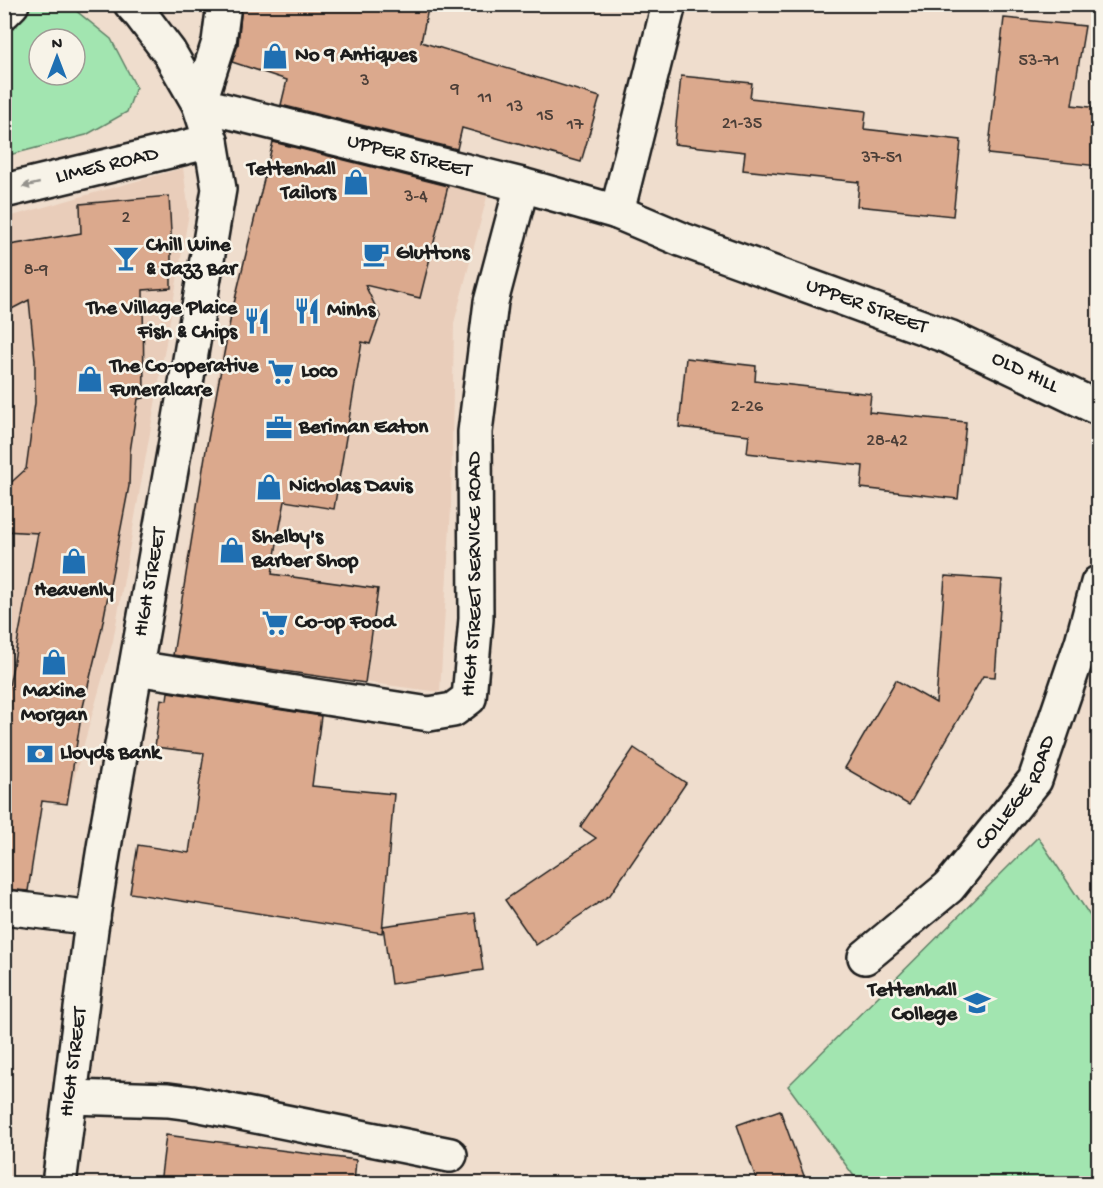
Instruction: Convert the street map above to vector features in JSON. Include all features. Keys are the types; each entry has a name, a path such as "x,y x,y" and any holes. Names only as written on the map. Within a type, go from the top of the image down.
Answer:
{"street":[{"path":"4,12 12,4"},
{"name":"HIGH STREET","path":"60,1184 92,924 219,189 211,141 199,104 169,52 130,4"},
{"path":"199,104 219,42 224,4"},
{"path":"617,212 669,4"},
{"name":"UPPER STREET","path":"199,104 522,185 617,212 683,240 949,336"},
{"name":"LIMES ROAD","path":"4,191 211,141"},
{"name":"HIGH STREET SERVICE ROAD","path":"136,668 429,714 453,710 469,698 476,619 475,432 491,302 522,185"},
{"name":"OLD HILL","path":"949,336 1098,408"},
{"name":"COLLEGE ROAD","path":"865,957 949,887 1035,780 1082,642 1098,583"},
{"path":"4,907 92,924"},
{"path":"4,920 92,924"},
{"path":"70,1097 168,1100 191,1103 450,1155"}],"shaded area":[{"path":"273,141 488,193 454,323 451,508 440,692 173,657 186,563 224,336"},
{"path":"183,168 189,213 113,641 67,804 5,796 5,218"}],"green space":[{"path":"32,5 64,5 75,10 111,39 136,87 127,112 86,135 5,156 5,25"},
{"name":"Tettenhall College","path":"1038,837 1098,928 1098,1183 859,1183 788,1086"}],"building":[{"path":"242,4 429,4 421,42 600,97 581,162 462,128 457,149 281,105 287,80 232,62 238,45"},
{"path":"1004,18 1085,26 1072,105 1098,108 1098,166 988,154"},
{"path":"681,76 752,83 750,98 866,111 864,129 961,140 953,216 857,206 859,182 743,170 745,152 674,144"},
{"path":"273,142 448,186 420,298 365,285 380,316 370,344 362,342 334,509 285,501 278,537 272,574 378,589 365,683 173,655 206,450 231,316"},
{"path":"169,196 171,288 143,290 144,398 138,399 130,452 129,486 101,632 82,711 67,804 42,801 28,891 4,889 4,713 38,533 4,531 4,489 26,469 35,403 35,360 29,300 4,313 4,246 81,233 80,204"},
{"path":"686,358 756,366 755,381 871,394 869,412 966,422 958,499 861,488 863,466 747,453 749,435 679,427"},
{"path":"945,576 1002,580 995,677 983,676 909,805 845,768 896,680 936,703"},
{"path":"168,692 321,716 312,786 394,794 382,933 130,893 138,845 189,853 204,753 155,747 161,699 167,700"},
{"path":"634,748 686,783 610,895 536,945 505,900 596,838 580,827"},
{"path":"475,913 483,970 391,984 383,926"},
{"path":"780,1110 807,1184 758,1184 737,1125"},
{"path":"166,1135 356,1160 354,1184 160,1184"}],"place":[{"name":"No 9 Antiques","path":"275,56"},
{"name":"Tettenhall Tailors","path":"356,182"},
{"name":"Gluttons","path":"376,254"},
{"name":"Chill Wine & Jazz Bar","path":"126,258"},
{"name":"Minhs","path":"307,311"},
{"name":"The Village Plaice Fish & Chips","path":"257,321"},
{"name":"Loco","path":"281,372"},
{"name":"The Co-operative Funeralcare","path":"90,379"},
{"name":"Beriman Eaton","path":"279,428"},
{"name":"Nicholas Davis","path":"269,487"},
{"name":"Shelby's Barber Shop","path":"232,550"},
{"name":"Heavenly","path":"74,561"},
{"name":"Co-op Food","path":"275,623"},
{"name":"Maxine Morgan","path":"54,662"},
{"name":"Lloyds Bank","path":"40,754"},
{"name":"Tettenhall College","path":"977,1003"}]}
